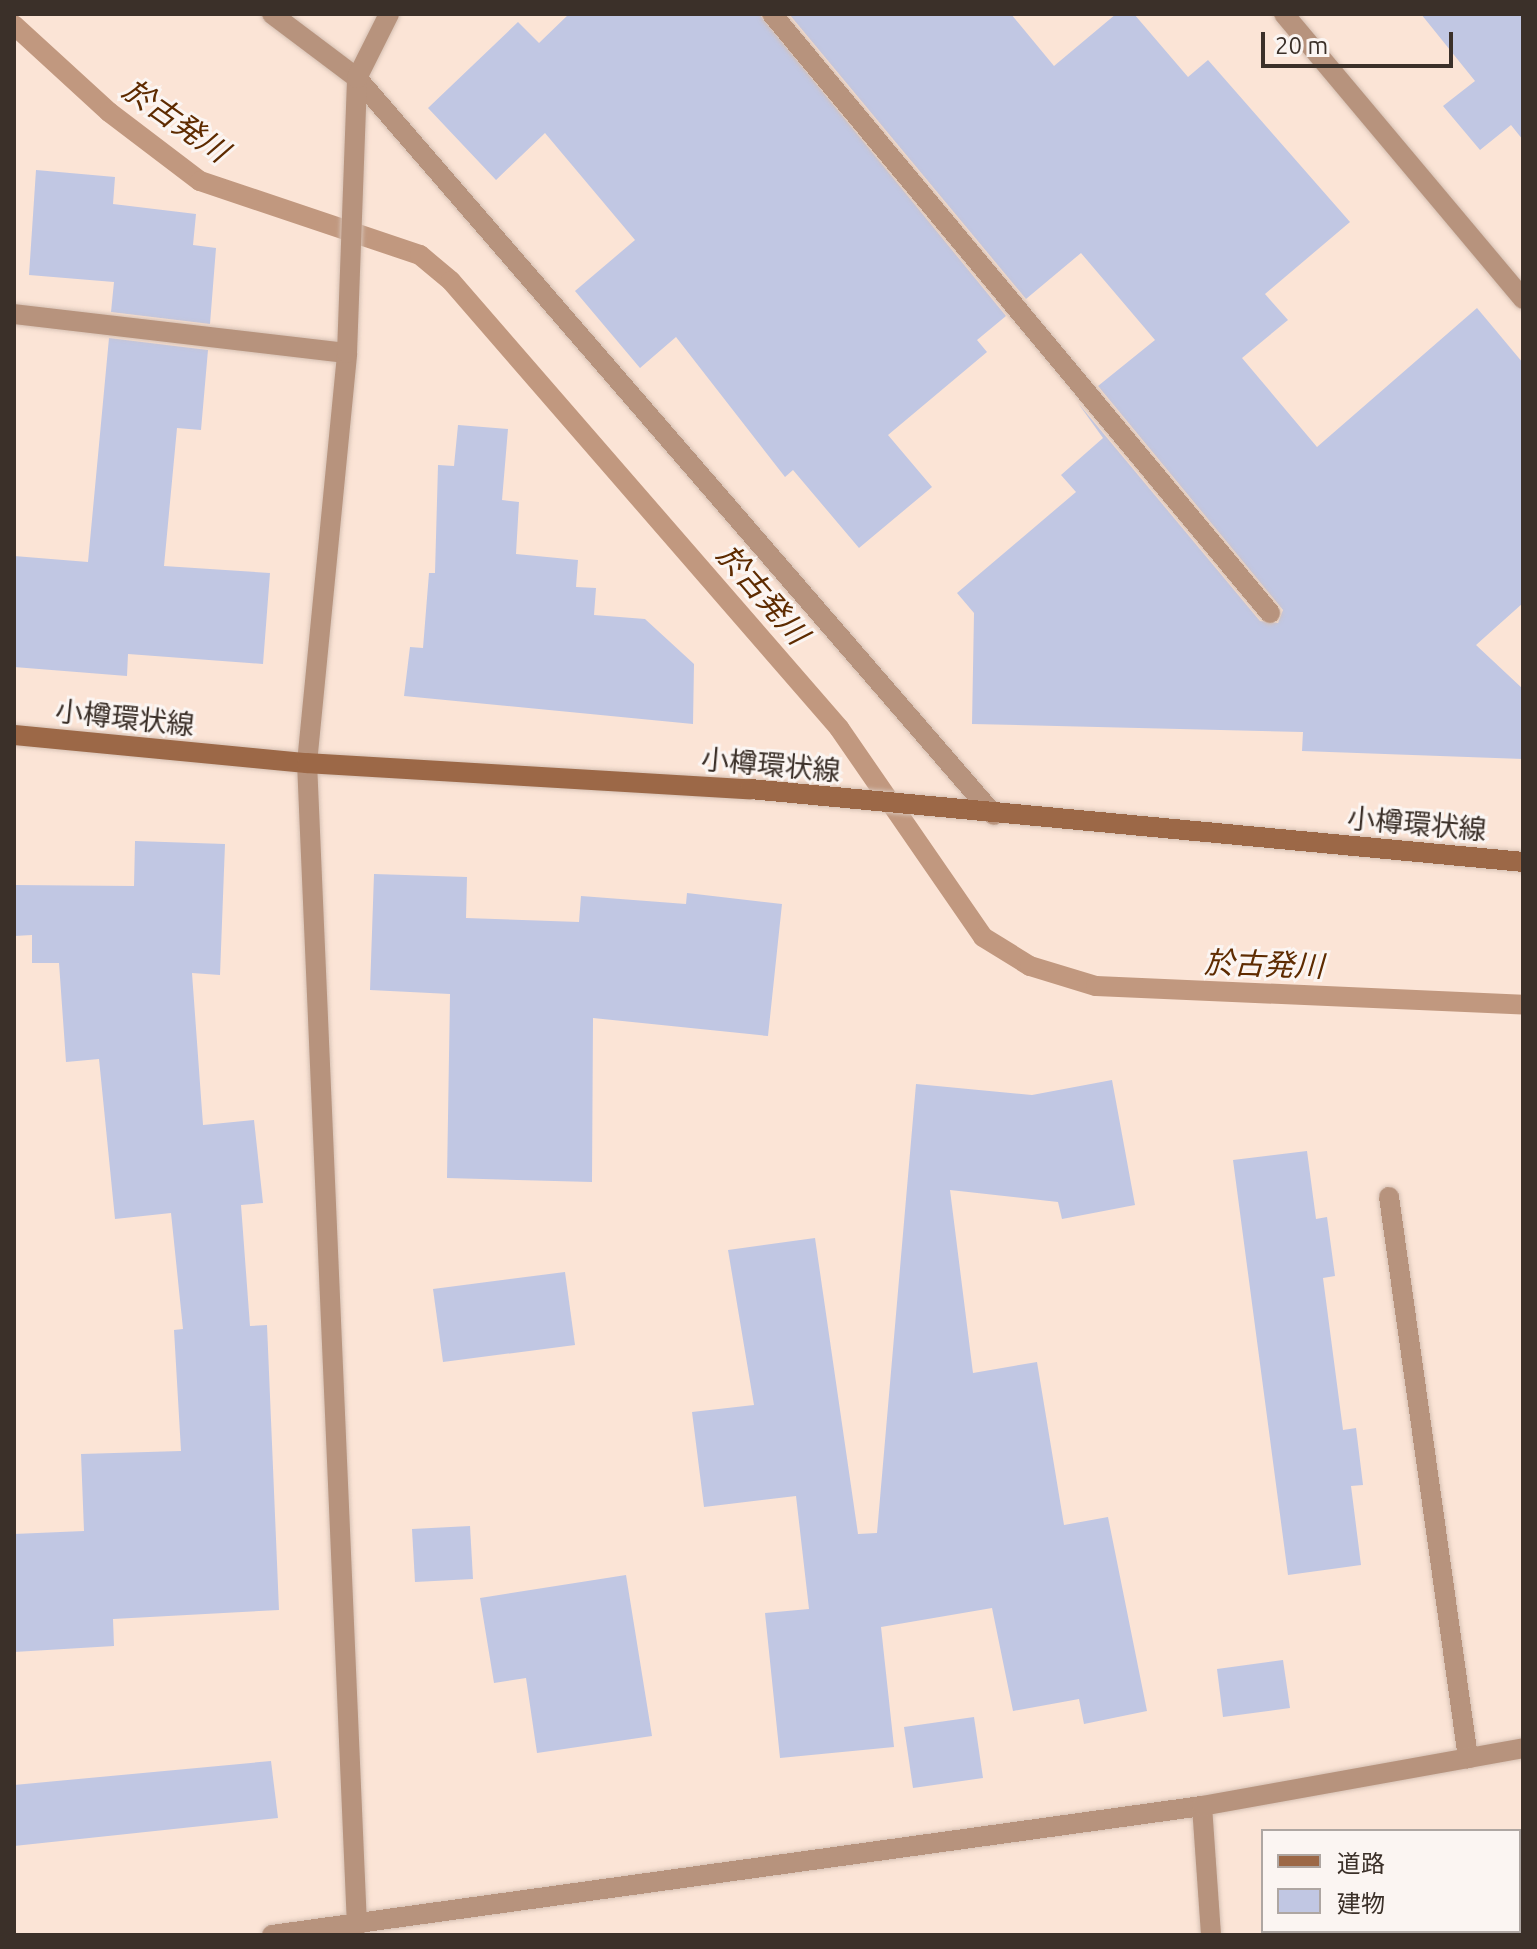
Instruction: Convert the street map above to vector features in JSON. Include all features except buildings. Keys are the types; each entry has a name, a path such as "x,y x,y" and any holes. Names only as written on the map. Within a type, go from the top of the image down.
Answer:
{"main road":[{"name":"小樽環状線","path":"14,735 307,763 834,798 1523,862"}],"street":[{"path":"272,14 357,78 994,815"},
{"path":"357,1926 307,763 347,353 357,78 389,14"},
{"path":"772,14 1270,613"},
{"path":"1284,14 1523,299"},
{"path":"14,314 347,353"},
{"path":"1389,1197 1468,1758"},
{"path":"272,1935 357,1926 1202,1806 1523,1748"},
{"path":"1202,1806 1211,1935"}],"waterway":[{"name":"於古発川","path":"14,25 109,112 200,181 420,255 451,281 839,728 983,937 1030,966 1096,986 1523,1005"}]}
